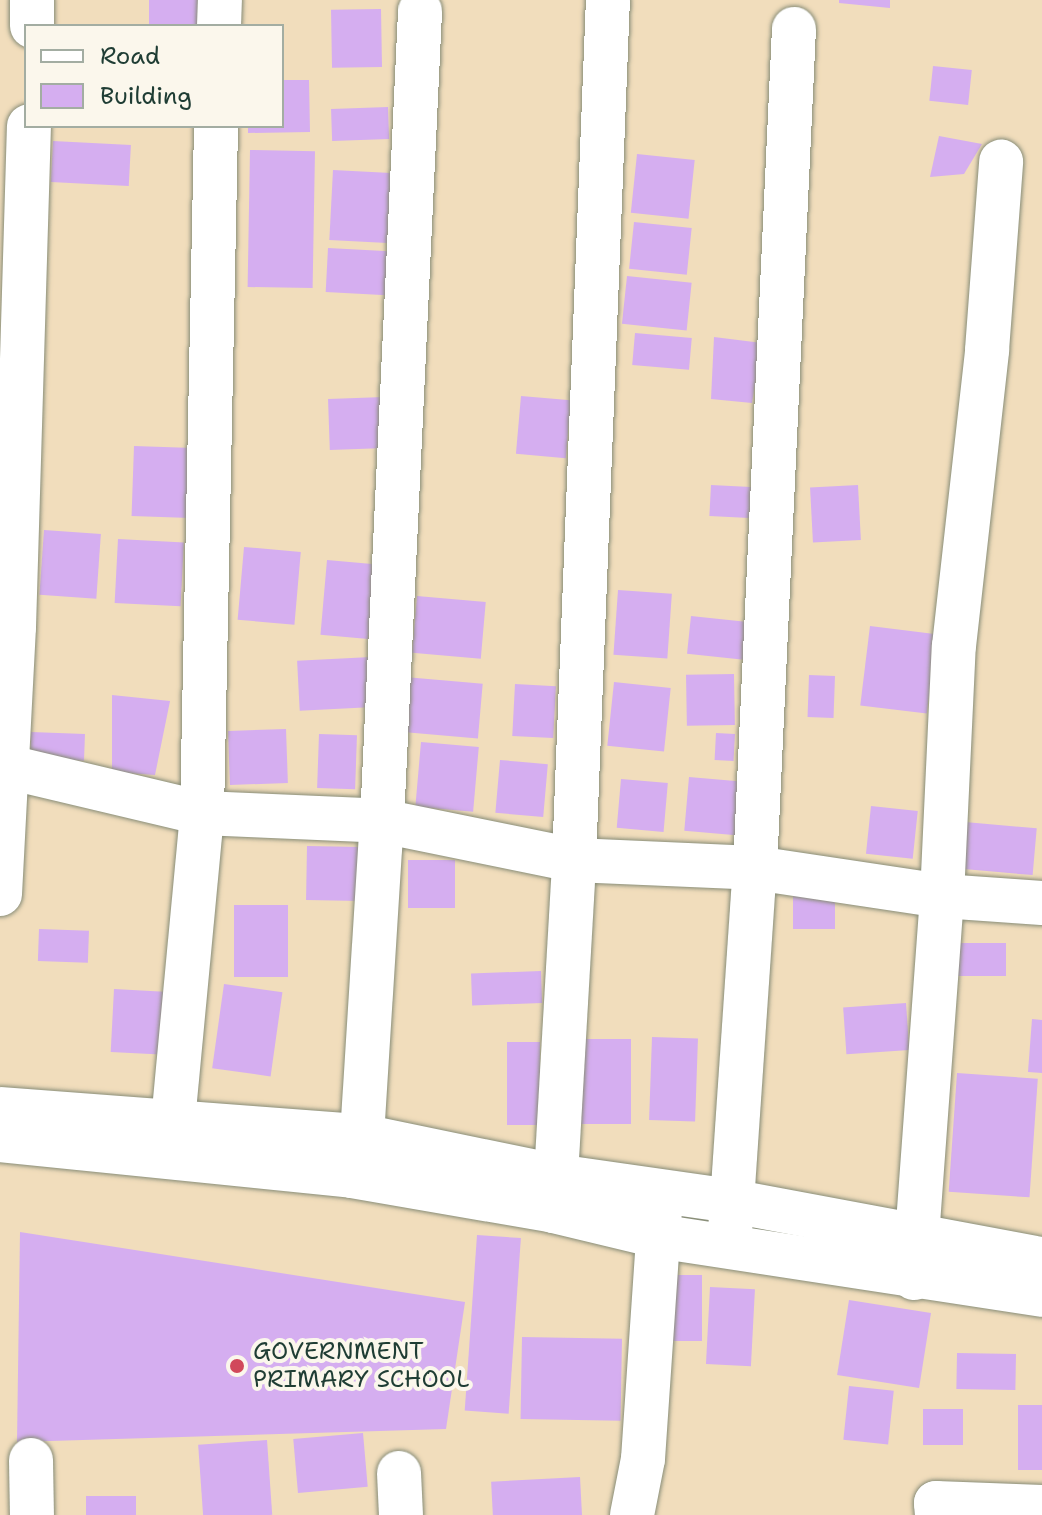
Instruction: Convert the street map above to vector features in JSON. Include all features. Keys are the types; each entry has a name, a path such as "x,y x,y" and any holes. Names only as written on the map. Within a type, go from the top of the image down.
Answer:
{"street":[{"path":"32,0 32,24"},
{"path":"219,24 220,0"},
{"path":"555,1193 574,860 608,0"},
{"path":"357,1156 382,821 420,11"},
{"path":"729,1246 755,868 794,29"},
{"path":"0,894 29,128"},
{"path":"171,1140 202,813 216,128"},
{"path":"914,1278 942,896 954,646 987,350 1001,162"},
{"path":"3,765 202,813 382,821 574,860 755,868 942,896 1042,903"},
{"path":"0,1109 171,1140"},
{"path":"0,1140 171,1140 357,1156 555,1193 661,1191 731,1201 1042,1259"},
{"path":"632,1515 643,1459 661,1191"},
{"path":"555,1193 657,1236 914,1278 1042,1295"},
{"path":"31,1460 32,1515"},
{"path":"937,1515 936,1503 1042,1507"}],"building":[{"path":"149,0 214,0 214,24 149,24"},
{"path":"839,0 890,0 890,8 839,3"},
{"path":"381,9 382,67 332,68 331,10"},
{"path":"933,66 972,70 968,105 929,101"},
{"path":"284,80 309,80 310,132 248,133 248,128 284,128"},
{"path":"388,107 389,139 332,141 331,109"},
{"path":"939,136 982,144 964,174 930,177"},
{"path":"53,141 131,145 129,186 51,182"},
{"path":"250,150 315,151 313,288 248,287"},
{"path":"637,154 695,160 689,219 631,213"},
{"path":"333,170 391,173 387,243 329,240"},
{"path":"634,222 692,228 687,275 629,269"},
{"path":"328,248 389,251 387,295 326,292"},
{"path":"627,276 692,283 687,331 622,324"},
{"path":"635,333 692,338 689,370 632,365"},
{"path":"714,337 762,343 752,403 711,399"},
{"path":"521,396 571,400 566,458 516,454"},
{"path":"384,397 386,448 330,450 328,399"},
{"path":"134,446 193,448 191,518 132,516"},
{"path":"711,485 751,487 749,518 709,516"},
{"path":"858,485 861,540 813,542 810,488"},
{"path":"44,530 101,534 96,599 39,595"},
{"path":"118,539 184,542 181,606 115,603"},
{"path":"244,547 301,552 294,625 238,620"},
{"path":"327,560 375,564 368,639 320,635"},
{"path":"618,590 672,594 667,659 613,655"},
{"path":"417,596 486,602 481,659 412,653"},
{"path":"691,616 748,622 744,660 687,654"},
{"path":"870,626 937,634 927,714 860,705"},
{"path":"371,657 374,707 300,711 297,661"},
{"path":"734,674 735,725 687,726 686,675"},
{"path":"809,675 835,676 834,718 808,717"},
{"path":"405,677 483,684 478,739 400,732"},
{"path":"614,682 671,688 664,752 607,746"},
{"path":"515,684 556,686 553,738 512,736"},
{"path":"112,695 170,701 155,775 112,772"},
{"path":"286,729 288,783 230,785 228,731"},
{"path":"31,732 85,734 84,761 30,759"},
{"path":"716,733 735,734 734,761 715,760"},
{"path":"319,734 357,735 355,789 317,788"},
{"path":"421,742 479,747 473,812 415,807"},
{"path":"500,760 548,764 543,817 495,813"},
{"path":"689,777 747,782 742,836 684,831"},
{"path":"621,779 668,783 664,832 617,828"},
{"path":"871,806 918,811 913,859 866,854"},
{"path":"965,822 1037,828 1033,875 961,869"},
{"path":"307,846 362,847 361,901 306,900"},
{"path":"408,860 455,860 455,908 408,908"},
{"path":"793,895 835,895 835,929 793,929"},
{"path":"234,905 288,905 288,977 234,977"},
{"path":"39,929 89,931 88,963 38,961"},
{"path":"956,943 1006,943 1006,976 956,976"},
{"path":"541,971 542,1003 472,1005 471,973"},
{"path":"224,984 282,992 271,1076 212,1068"},
{"path":"114,989 169,992 166,1055 111,1052"},
{"path":"906,1003 909,1050 846,1054 843,1007"},
{"path":"1032,1019 1042,1020 1042,1073 1028,1072"},
{"path":"652,1037 698,1039 695,1122 649,1120"},
{"path":"580,1039 631,1039 631,1124 580,1124"},
{"path":"507,1042 540,1042 540,1125 507,1125"},
{"path":"957,1073 1038,1079 1030,1197 949,1192"},
{"name":"GOVERNMENT PRIMARY SCHOOL","path":"20,1232 465,1302 446,1429 17,1442"},
{"path":"477,1235 521,1238 509,1414 465,1411"},
{"path":"665,1275 702,1275 702,1341 665,1341"},
{"path":"710,1287 755,1289 751,1366 706,1364"},
{"path":"849,1300 931,1313 919,1388 837,1375"},
{"path":"522,1337 622,1339 621,1421 521,1419"},
{"path":"957,1353 1016,1354 1015,1390 956,1389"},
{"path":"849,1386 894,1391 888,1444 843,1440"},
{"path":"1018,1405 1042,1405 1042,1470 1018,1470"},
{"path":"923,1409 963,1409 963,1445 923,1445"},
{"path":"363,1433 368,1487 298,1493 293,1439"},
{"path":"267,1440 272,1515 203,1515 198,1445"},
{"path":"580,1477 582,1515 493,1515 491,1482"},
{"path":"86,1496 136,1496 136,1515 86,1515"}],"place":[{"name":"GOVERNMENT PRIMARY SCHOOL","path":"237,1366"}]}
